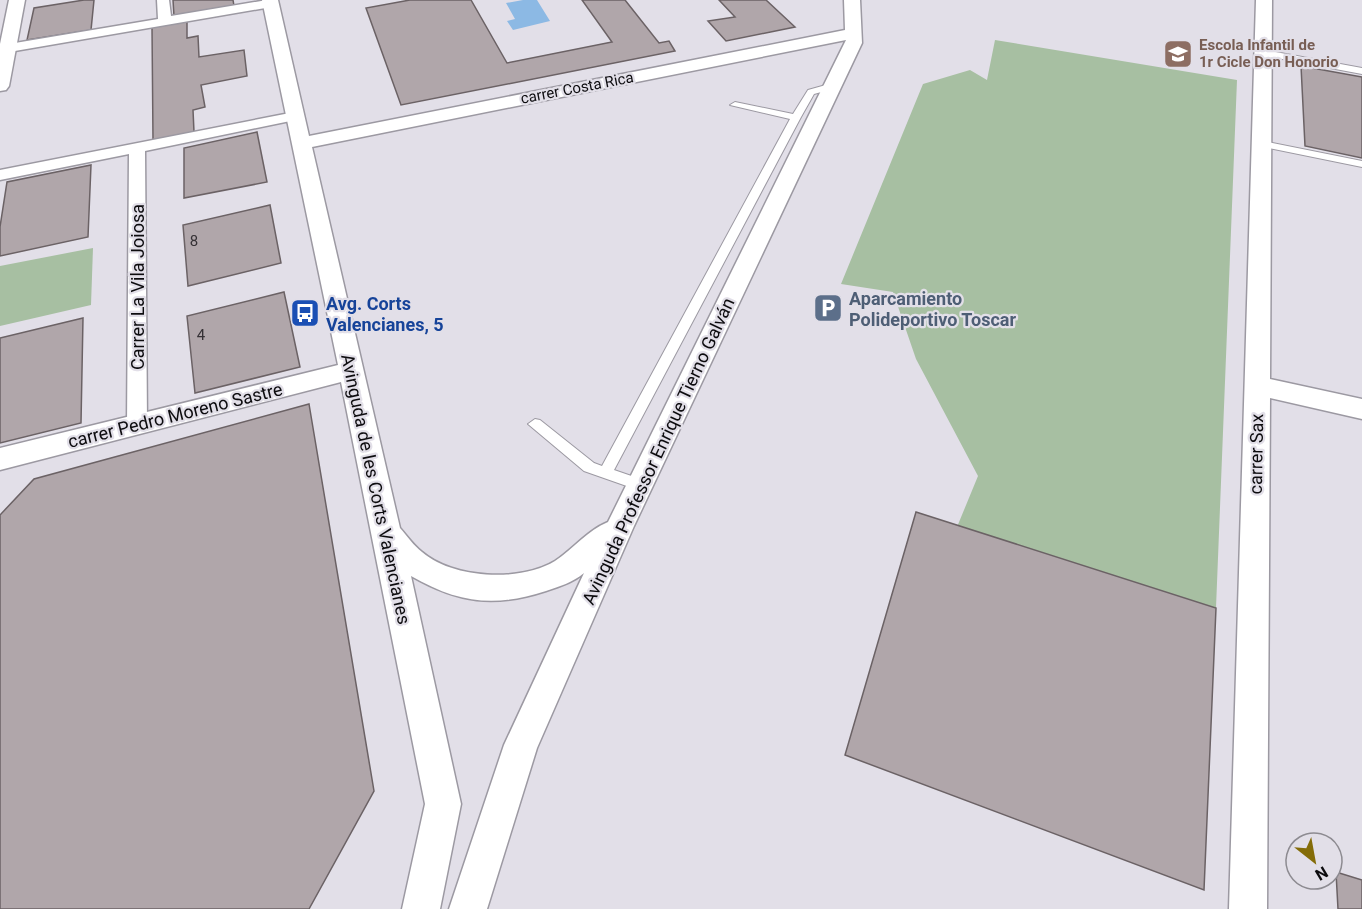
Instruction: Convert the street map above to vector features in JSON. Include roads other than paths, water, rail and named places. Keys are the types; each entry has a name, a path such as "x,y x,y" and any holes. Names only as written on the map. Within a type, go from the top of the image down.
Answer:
{"street":[{"path":"0,81 9,48 17,0"},
{"path":"163,0 165,22"},
{"name":"Avinguda Professor Enrique Tierno Galván","path":"468,909 521,745 620,526 854,43 852,0"},
{"name":"carrer Sax","path":"1248,909 1264,0"},
{"path":"9,48 271,2"},
{"name":"Avinguda de les Corts Valencianes","path":"271,2 387,532 443,804 421,909"},
{"name":"carrer Costa Rica","path":"301,142 854,33"},
{"path":"0,175 295,116"},
{"name":"Carrer La Vila Joiosa","path":"137,149 137,425"},
{"name":"carrer Pedro Moreno Sastre","path":"11,456 350,371"},
{"path":"1257,386 1362,409"},
{"path":"0,477 11,456"},
{"path":"387,532 412,562 443,579 480,588 518,586 563,572 620,526"}],"lane":[{"path":"1264,53 1362,71"},
{"path":"606,472 796,117 811,92 833,86"},
{"path":"735,105 796,117"},
{"path":"1262,144 1362,164"},
{"path":"535,424 589,467 641,485"}],"water":[{"path":"537,0 550,21 513,30 507,21 515,19 506,3"}],"place":[{"name":"Escola Infantil de 1r Cicle Don Honorio","path":"1178,54"},
{"name":"Aparcamiento Polideportivo Toscar","path":"828,308"},
{"name":"Avg. Corts Valencianes, 5","path":"305,313"}]}
